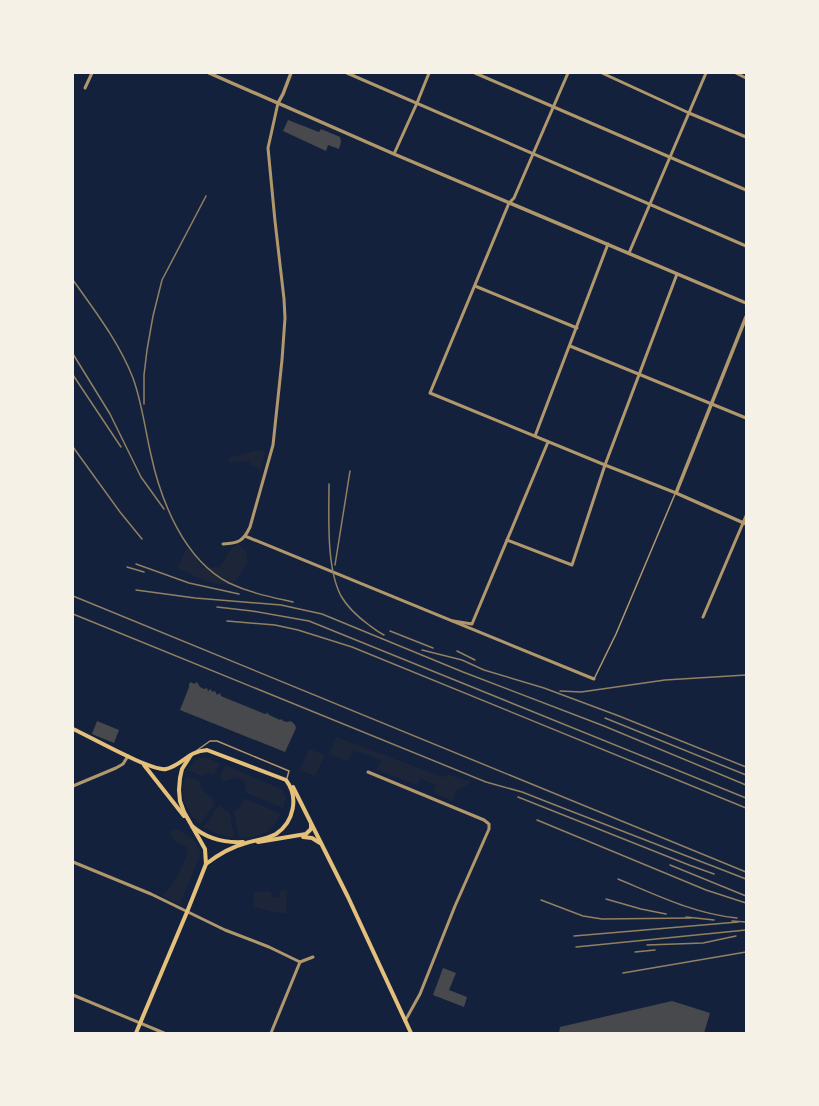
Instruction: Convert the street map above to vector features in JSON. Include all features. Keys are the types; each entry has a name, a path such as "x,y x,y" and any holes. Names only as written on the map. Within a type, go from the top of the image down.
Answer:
{"main road":[{"path":"73,729 157,769 166,770 193,753 201,750 213,751 286,780 294,788 324,848 411,1033"},
{"path":"136,1033 206,864 205,849 184,812 179,790 182,769 193,753"},
{"path":"142,763 170,800 190,823 201,833 212,838 232,842 247,842 293,837 309,832 312,826 311,822"},
{"path":"206,864 221,853 247,842 275,834 283,827 288,820 292,809 294,796 286,780"},
{"path":"293,837 312,838 320,843 324,848"}],"street":[{"path":"85,88 92,73"},
{"path":"209,73 394,154 746,303"},
{"path":"222,544 240,541 250,527 273,445 285,318 268,148 278,103 292,73"},
{"path":"347,73 746,246"},
{"path":"394,154 429,73"},
{"path":"475,73 746,190"},
{"path":"568,73 514,198 509,202 430,393 676,493 744,524"},
{"path":"602,73 689,113 746,137"},
{"path":"629,253 706,73"},
{"path":"736,73 746,78"},
{"path":"535,436 608,244"},
{"path":"507,540 572,565 605,465 677,274"},
{"path":"475,286 577,328"},
{"path":"676,493 746,318"},
{"path":"570,346 746,418"},
{"path":"447,620 472,624 548,442"},
{"path":"703,617 744,524 746,516"},
{"path":"245,536 594,679"},
{"path":"73,786 116,768 123,764 128,756"},
{"path":"368,772 484,820 488,824 489,829 455,906 420,994 405,1021"},
{"path":"73,862 150,894 300,962 313,957"},
{"path":"271,1033 300,962"},
{"path":"73,996 164,1033"}],"lane":[{"path":"594,679 616,634 676,493"},
{"path":"193,753 210,741 217,741 289,771 286,780"}],"shaded area":[{"path":"259,450 265,452 261,471 251,465 250,461 228,462 230,457"},
{"path":"238,544 247,554 247,559 244,569 232,584 217,584 210,582 197,578 178,568 187,547 203,568 220,567 231,549"},
{"path":"336,737 443,777 449,775 471,782 456,791 452,801 433,792 436,785 420,778 417,785 377,770 381,760 353,750 348,761 329,754"},
{"path":"309,749 325,755 315,776 300,770"},
{"path":"199,758 206,758 220,763 214,775 208,773 202,776 188,770 194,761"},
{"path":"225,765 283,790 286,798 283,808 245,792 246,785 243,780 236,778 222,781 220,776"},
{"path":"186,776 200,781 201,789 211,797 215,804 200,824 187,808 183,796"},
{"path":"244,798 281,814 269,830 254,837 239,838 234,811 241,806"},
{"path":"220,806 225,811 230,812 234,838 221,835 203,827 214,814 213,812"},
{"path":"175,828 194,840 201,853 180,904 162,896 179,873 187,852 187,847 177,843 169,833"},
{"path":"287,890 286,913 273,912 253,907 254,892 271,891 272,898 280,898 280,891"}],"building":[{"path":"288,120 319,132 321,129 340,137 341,142 339,149 328,145 326,151 283,131"},
{"path":"191,682 194,684 197,682 200,687 204,689 207,688 208,691 211,689 212,692 215,691 217,695 220,693 221,696 265,714 268,713 269,715 280,720 282,719 283,721 287,722 291,721 296,728 285,752 180,710"},
{"path":"97,721 119,730 114,743 92,734"},
{"path":"443,968 456,973 449,990 467,997 464,1007 433,995"},
{"path":"672,1001 710,1013 704,1033 559,1033 560,1027"}],"railway":[{"path":"144,404 144,375 147,350 153,316 162,280 206,196"},
{"path":"73,280 106,327 121,352 133,378 139,397 155,473 168,510 187,545 199,560 213,573 229,583 253,592 293,602"},
{"path":"73,354 110,414 141,477 164,509"},
{"path":"73,375 121,447"},
{"path":"73,447 120,512 142,539"},
{"path":"335,565 350,471"},
{"path":"329,484 329,542 336,584 341,596 350,608 365,622 384,635"},
{"path":"136,564 189,583 239,594"},
{"path":"127,567 144,572"},
{"path":"136,590 195,598 281,605 322,614 463,672 604,726 746,785"},
{"path":"73,596 746,872"},
{"path":"217,607 252,611 309,621 746,798"},
{"path":"73,614 486,782 522,792 746,879"},
{"path":"227,621 275,625 298,630 352,647 746,808"},
{"path":"390,631 433,648"},
{"path":"422,650 462,660 484,670 544,688 619,716 746,767"},
{"path":"457,651 475,660"},
{"path":"560,691 581,692 665,680 746,675"},
{"path":"605,718 746,775"},
{"path":"518,797 714,874"},
{"path":"537,820 706,890 746,903"},
{"path":"670,865 746,896"},
{"path":"618,879 691,908 721,916 737,918"},
{"path":"606,899 641,909 666,914"},
{"path":"541,900 583,916 602,919 691,918"},
{"path":"686,917 714,920"},
{"path":"732,921 746,922"},
{"path":"574,936 738,922"},
{"path":"576,947 746,930"},
{"path":"647,945 703,943 736,936"},
{"path":"635,952 655,950"},
{"path":"623,973 746,952"}]}
